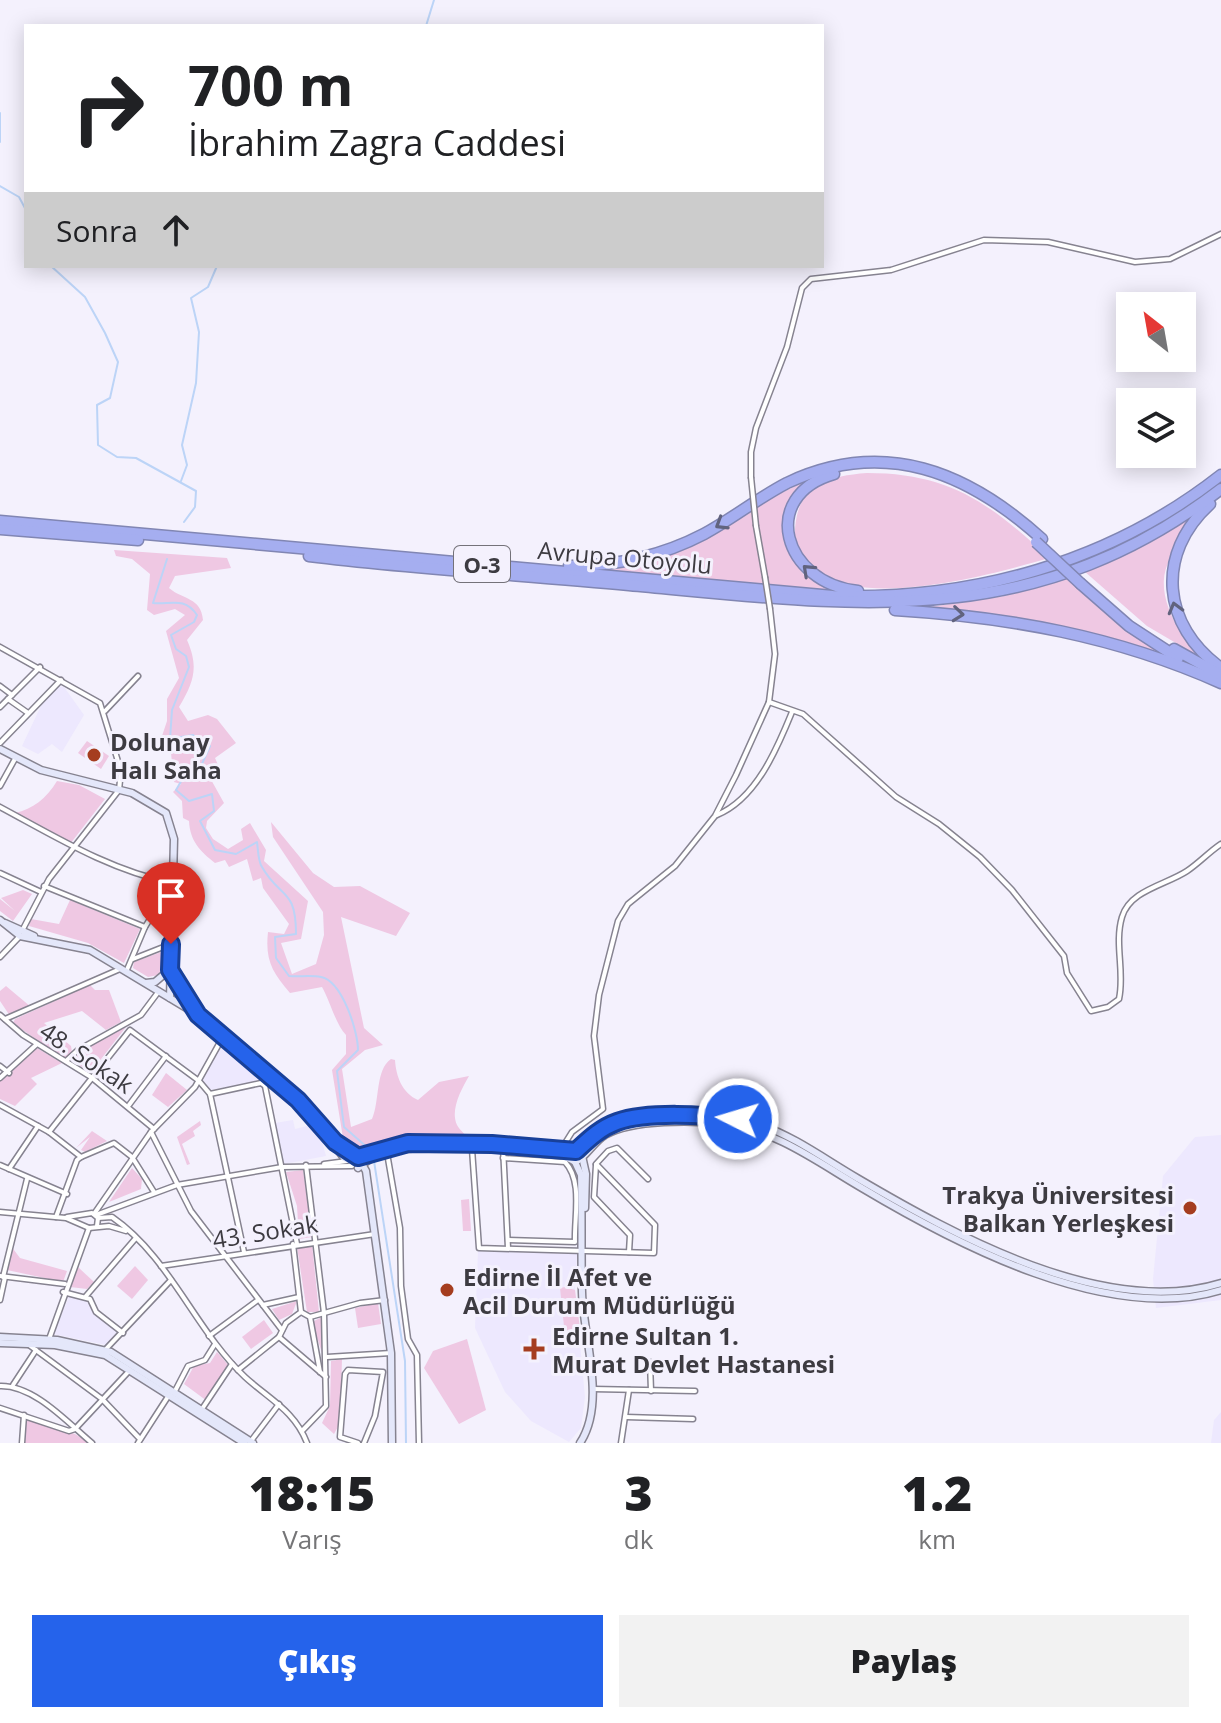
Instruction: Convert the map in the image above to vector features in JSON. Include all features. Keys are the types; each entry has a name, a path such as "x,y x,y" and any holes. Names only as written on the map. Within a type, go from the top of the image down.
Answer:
{"highway":[{"path":"488,565 597,565 655,554 705,533 796,479 830,468 864,463 908,465 960,479 1005,506 1142,636 1221,683"},
{"path":"964,589 865,592 827,584 805,570 794,554 789,529 795,504 815,482 835,474 876,469 913,472 967,489 1039,540"},
{"name":"Avrupa Otoyolu","path":"0,521 833,596 907,596 964,589 1031,574 1091,552 1171,510 1221,475"},
{"name":"Avrupa Otoyolu","path":"0,529 825,603 939,601 1026,585 1127,546 1221,492"},
{"path":"1221,492 1185,532 1173,562 1171,587 1175,611 1186,634 1221,668"},
{"path":"1084,582 1150,635 1221,675"},
{"path":"825,603 964,615 1052,627 1138,650 1221,683"}],"main road":[{"path":"0,746 16,757 56,775 147,799 166,813 174,839 171,944 164,995"},
{"path":"1,921 22,933 83,947 198,1015 308,1109 356,1163 365,1181 385,1300 391,1353 392,1443"},
{"path":"145,983 155,982 169,969"},
{"path":"169,969 198,1015"},
{"path":"576,1157 599,1131 626,1120 696,1116 738,1119 775,1130 955,1234 1038,1266 1134,1290 1189,1291 1221,1283"},
{"path":"356,1163 403,1149 503,1147 576,1157 604,1135 625,1127 705,1122 736,1125 787,1144 955,1242 1020,1266 1118,1295 1187,1298 1221,1290"},
{"path":"356,1163 396,1144 562,1151 576,1157"},
{"path":"576,1157 585,1197 582,1250"},
{"path":"576,1157 581,1175 582,1295 591,1389 588,1427 580,1443"},
{"path":"0,1340 48,1342 105,1350 244,1442"},
{"path":"0,1340 27,1344 48,1342 97,1352 202,1409 244,1442"}],"street":[{"path":"562,1151 567,1136 603,1109 594,1036 600,986 618,921 628,904 671,871 715,816 769,702 775,654 751,477 754,435 787,347 802,288 811,279 891,270 984,240 1048,242 1105,256 1146,261 1170,259 1221,234"},
{"path":"0,655 2,648 100,703 105,711 121,771 119,790 43,889 22,933 0,957"},
{"path":"0,707 40,667"},
{"path":"105,711 138,676"},
{"path":"0,746 61,680"},
{"path":"0,686 28,713"},
{"path":"769,702 803,714 896,797 939,824 987,864 1064,956 1067,973 1091,1011 1108,1007 1119,999 1119,939 1127,907 1137,897 1193,867 1221,844"},
{"path":"715,816 734,808 748,792 782,737 792,712"},
{"path":"0,786 16,757"},
{"path":"0,807 73,847 132,874 172,883 145,927 133,959 124,970 0,1025"},
{"path":"0,873 145,927"},
{"path":"133,959 171,944"},
{"path":"66,1062 78,1050 141,1015 164,995"},
{"name":"48. Sokak","path":"0,1015 37,1044 91,1077 153,1130"},
{"path":"49,1132 130,1030 199,1081 210,1094 244,1252"},
{"path":"97,1226 94,1215 132,1157 199,1081 224,1035"},
{"path":"0,1078 9,1073 37,1044"},
{"path":"128,1106 166,1056"},
{"path":"0,1066 9,1073"},
{"path":"210,1094 261,1083 265,1086 295,1244 301,1312"},
{"path":"0,1105 49,1132 81,1157"},
{"path":"9,1169 38,1126"},
{"path":"153,1130 177,1185 222,1256 282,1330"},
{"path":"56,1217 77,1160 110,1143 132,1157 154,1192"},
{"path":"503,1147 508,1248"},
{"path":"594,1197 596,1164 608,1151 617,1148 648,1179"},
{"path":"472,1149 479,1248 654,1253 655,1225 596,1164"},
{"path":"387,1153 400,1228 401,1286 408,1339 417,1355 419,1443"},
{"path":"503,1158 565,1162 573,1170 576,1185 575,1242 508,1240"},
{"path":"84,1223 94,1215 177,1185 282,1167 356,1163"},
{"path":"0,1165 67,1194"},
{"path":"302,1431 324,1409 327,1357 306,1165"},
{"path":"0,1300 16,1213 27,1179"},
{"path":"585,1197 594,1197 630,1235 629,1252"},
{"path":"0,1212 66,1218 84,1223 89,1228"},
{"path":"66,1218 112,1217 161,1266 232,1364 279,1404 302,1431 307,1443"},
{"path":"89,1228 97,1226 128,1232"},
{"path":"48,1342 63,1292 89,1228"},
{"name":"43. Sokak","path":"161,1266 375,1234"},
{"path":"86,1296 135,1239"},
{"path":"3,1277 66,1284"},
{"path":"105,1350 171,1280"},
{"path":"63,1292 86,1296 94,1303 96,1312 123,1333"},
{"path":"263,1305 300,1296"},
{"path":"209,1336 258,1300"},
{"path":"301,1312 310,1317 385,1300"},
{"path":"238,1370 279,1337 301,1312"},
{"path":"310,1317 320,1372"},
{"path":"279,1337 326,1377"},
{"path":"27,1344 102,1399 139,1441 188,1366 205,1360 215,1344"},
{"path":"13,1386 36,1350"},
{"path":"327,1357 391,1353"},
{"path":"650,1362 651,1391"},
{"path":"202,1409 232,1364"},
{"path":"75,1429 130,1370"},
{"path":"337,1443 345,1374 348,1370 383,1372 375,1416 364,1443 340,1437"},
{"path":"0,1386 13,1386 28,1393 92,1443"},
{"path":"591,1389 695,1391"},
{"path":"621,1443 629,1390"},
{"path":"244,1442 279,1404"},
{"path":"0,1408 75,1429"},
{"path":"22,1443 24,1415"},
{"path":"626,1417 693,1419"}],"shaded area":[{"path":"867,473 922,479 967,495 1008,522 1049,558 968,579 906,588 849,585 825,578 795,548 797,514 802,501 820,484"},
{"path":"819,475 799,491 786,542 791,557 804,575 845,592 586,569 638,561"},
{"path":"1200,509 1168,563 1164,589 1178,628 1203,659 1147,626 1084,571 1133,550"},
{"path":"114,550 227,558 231,568 175,576 169,588 195,603 203,620 187,640 194,666 188,690 179,707 188,721 208,715 217,719 236,743 215,758 219,767 209,776 224,803 207,821 206,828 213,839 228,849 243,840 241,829 250,823 266,850 264,861 308,901 301,939 281,943 292,974 316,964 324,935 323,912 273,837 271,822 313,873 334,887 360,886 410,913 396,936 341,917 364,1028 383,1045 365,1050 342,1069 351,1127 372,1119 382,1070 391,1059 395,1060 398,1078 404,1088 418,1100 439,1082 469,1076 460,1094 455,1119 469,1140 397,1141 363,1154 343,1138 332,1070 346,1054 346,1035 322,987 290,993 279,979 269,958 268,932 284,934 289,924 263,888 261,878 253,881 247,859 229,867 225,860 215,863 200,850 191,834 189,821 183,818 182,801 173,792 181,784 174,782 171,753 162,736 167,721 167,699 179,678 166,631 185,615 175,609 154,615 147,610 150,574 132,559 116,556"},
{"path":"1069,577 1163,654 1051,624 923,608 1004,596"},
{"path":"56,686 64,687 84,715 62,752 52,744 38,754 22,746 48,691"},
{"name":"Dolunay Halı Saha","path":"87,741 109,756 101,769 78,753"},
{"path":"57,781 79,785 105,799 70,844 15,813 39,802"},
{"path":"23,890 32,894 13,921 0,911 0,899 15,911 1,898"},
{"path":"70,900 140,929 124,963 88,943 29,926 31,919 59,924"},
{"path":"164,951 163,968 158,975 148,977 133,968 134,962"},
{"path":"90,985 95,990 109,990 121,1022 106,1030 82,1011 44,1023 71,1046 72,1052 65,1060 13,1023 15,1019"},
{"path":"6,986 31,1007 10,1016 0,1001 0,991"},
{"path":"126,1027 91,1072 70,1060 84,1047"},
{"path":"227,1045 267,1079 211,1090 203,1081 216,1051"},
{"path":"37,1048 62,1063 31,1078 37,1084 15,1106 0,1099 0,1081"},
{"path":"166,1073 187,1090 168,1107 152,1095"},
{"path":"293,1120 295,1129 311,1125 321,1138 326,1156 284,1164 275,1123"},
{"path":"200,1121 201,1125 193,1131 195,1136 182,1144 190,1164 187,1165 177,1137"},
{"path":"92,1131 107,1141 85,1152 81,1150 90,1137 76,1148"},
{"name":"Trakya Üniversitesi Balkan Yerleşkesi","path":"1221,1135 1221,1300 1156,1308 1153,1279 1163,1176 1195,1137"},
{"path":"132,1168 142,1179 141,1189 109,1202"},
{"path":"303,1170 312,1237 299,1239 297,1206 286,1172"},
{"path":"469,1199 471,1231 463,1231 461,1200"},
{"path":"312,1244 319,1312 307,1312 297,1247"},
{"path":"11,1246 20,1258 67,1271 63,1282 7,1270"},
{"name":"Edirne Sultan 1. Murat Devlet Hastanesi","path":"478,1251 577,1254 575,1290 585,1397 581,1428 569,1442 531,1421 505,1392 475,1328"},
{"path":"135,1266 148,1280 132,1299 117,1286"},
{"path":"78,1267 94,1282 87,1289 70,1287"},
{"path":"560,1288 575,1290 582,1344 565,1336"},
{"path":"69,1297 85,1299 94,1312 119,1332 106,1345 53,1334"},
{"path":"297,1301 292,1314 279,1320 272,1309"},
{"path":"378,1303 381,1324 358,1328 355,1308"},
{"path":"322,1317 325,1359 325,1362 312,1322"},
{"path":"264,1320 273,1333 251,1349 242,1337"},
{"path":"467,1339 486,1410 459,1424 424,1368 433,1351"},
{"path":"217,1352 229,1366 207,1401 184,1384 194,1366 210,1363"},
{"path":"342,1359 340,1423 334,1434 322,1423 330,1406 331,1361"},
{"path":"1221,1412 1221,1443 1211,1443 1214,1420"},
{"path":"26,1418 75,1434 90,1443 24,1443"}],"waterway":[{"path":"427,24 434,0"},
{"path":"0,113 0,142"},
{"path":"0,186 19,197 24,206"},
{"path":"53,268 85,297 118,362 110,398 97,405 98,445 117,457 136,458 196,491 195,507 184,522"},
{"path":"181,481 187,465 182,445 196,383 199,332 191,298 208,287 216,268"},
{"path":"167,559 153,603 182,603 197,615 194,622 171,635 176,649 186,656 189,667 172,710 170,739 193,735 210,746 201,766 186,773 176,790 189,801 212,794 214,811 200,821 215,850 236,854 257,842 261,864 290,901 295,919 296,934 275,937 276,958 289,976 321,977 336,987 342,997 352,1020 358,1050 337,1071 344,1127 369,1149"},
{"path":"374,1161 405,1361 406,1443"}],"place":[{"name":"Dolunay Halı Saha","path":"94,755"},
{"name":"Trakya Üniversitesi Balkan Yerleşkesi","path":"1190,1208"},
{"name":"Edirne İl Afet ve Acil Durum Müdürlüğü","path":"447,1290"},
{"name":"Edirne Sultan 1. Murat Devlet Hastanesi","path":"534,1349"}],"route":[{"path":"171,944 170,970 198,1015 308,1109 335,1142 358,1157 408,1143 492,1144 576,1151 599,1131 626,1120 696,1116 738,1119"}]}
